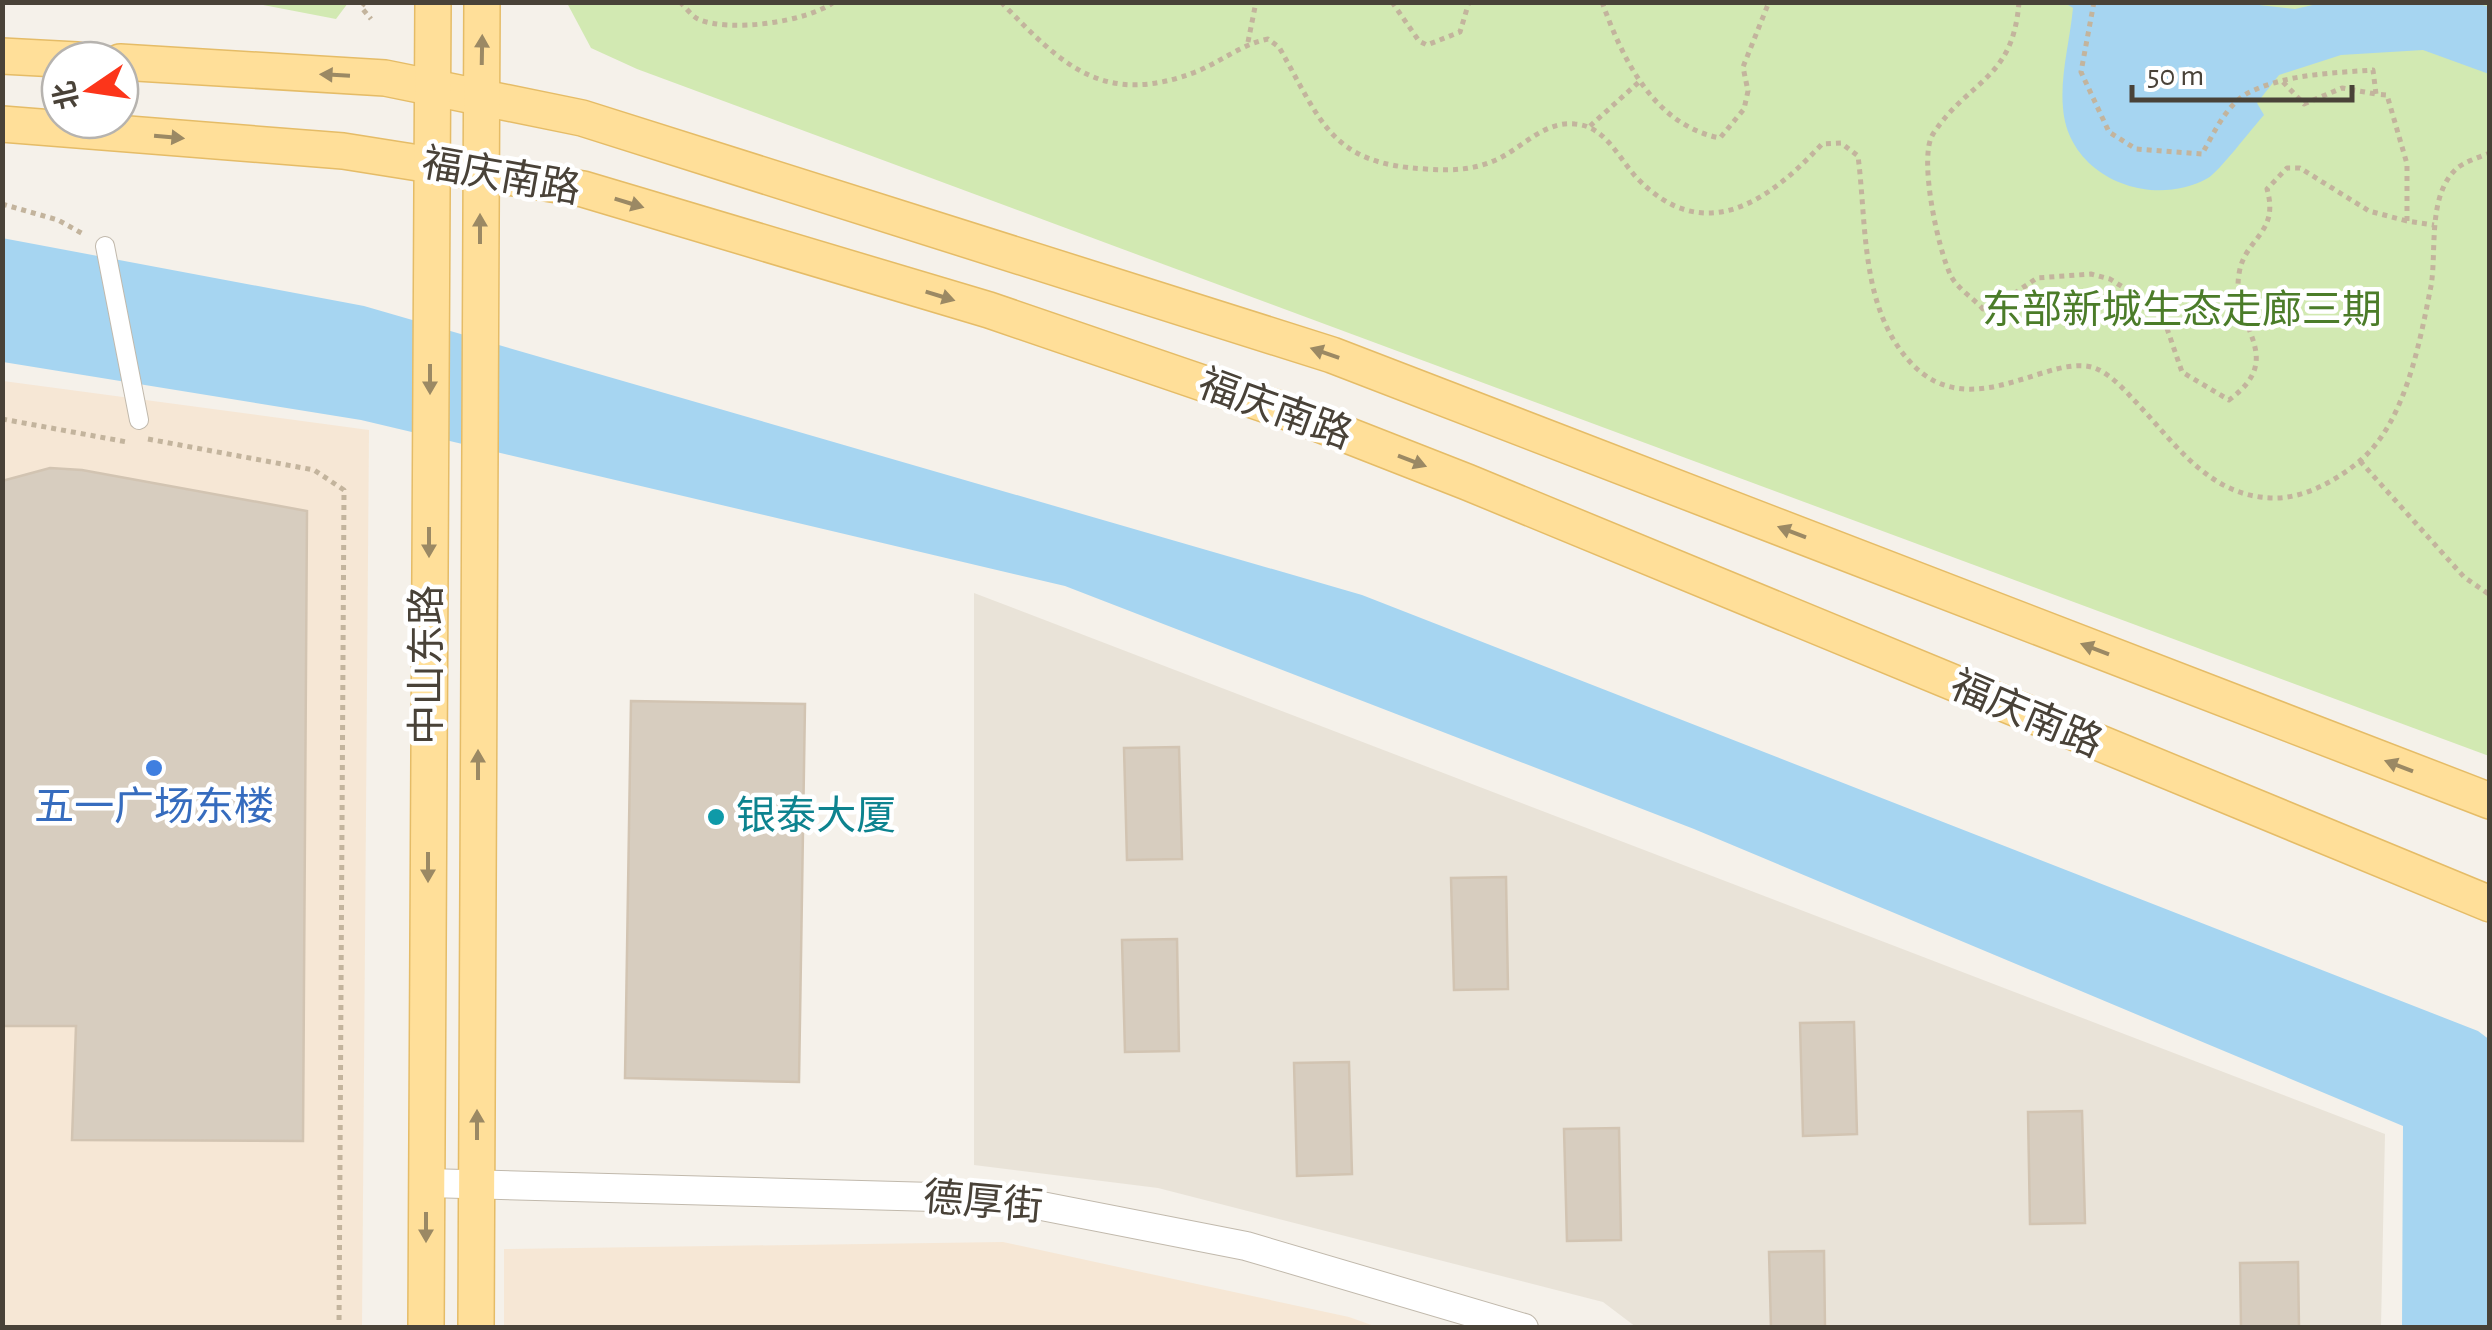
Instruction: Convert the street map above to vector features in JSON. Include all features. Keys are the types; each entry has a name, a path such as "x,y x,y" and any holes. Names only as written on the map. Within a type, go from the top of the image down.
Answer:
{"main road":[{"name":"中山东路","path":"426,1328 433,2"},
{"name":"中山东路","path":"476,1328 482,2"},
{"path":"2,56 40,58"},
{"name":"福庆南路","path":"140,63 385,78 582,118 1332,355 2490,801"},
{"name":"福庆南路","path":"2,124 342,151 583,189 990,310 1296,415 2490,904"}],"street":[{"path":"104,246 139,420"},
{"name":"德厚街","path":"427,1183 1006,1200 1246,1246 1524,1328"}],"path":[{"path":"364,2 361,7 371,19"},
{"path":"680,2 698,18 742,26 802,16 834,2"},
{"path":"1001,2 1070,69 1106,83 1181,78 1219,62 1248,42 1268,39 1280,48 1333,137 1361,160 1388,167 1454,171 1481,167 1542,130 1571,123 1590,126 1663,202 1694,214 1734,210 1763,198 1786,183 1822,144 1841,143 1858,156 1873,299 1888,332 1911,363 1932,382 1973,389 2020,384 2066,368 2096,368 2124,390 2197,468 2228,491 2246,495 2294,498 2360,461 2399,406 2431,284 2435,226 2445,184 2457,168 2490,153"},
{"path":"1248,42 1256,2"},
{"path":"1392,2 1418,40 1427,45 1460,32 1469,2"},
{"path":"1602,2 1610,31 1665,113 1720,138 1744,110 1748,90 1743,67 1769,2"},
{"path":"2019,2 2013,45 1998,68 1933,134 1925,154 1952,278 1984,309 1993,308 2036,278 2091,274 2110,279 2162,311 2182,372 2229,400 2251,384 2258,353 2239,299 2238,270 2268,224 2272,208 2267,189 2287,168 2309,173 2370,211 2435,226"},
{"path":"2094,2 2081,72 2109,132 2136,149 2202,154 2226,114 2248,92 2311,74 2373,70 2376,94"},
{"path":"1590,126 1640,81"},
{"path":"2279,84 2304,104 2342,88 2387,95 2408,164 2407,221"},
{"path":"2,204 58,220 104,246"},
{"path":"2,419 129,442 138,438 314,470 344,490 339,1328"},
{"path":"2360,461 2464,577 2490,595"}],"shaded area":[{"path":"3,381 369,430 362,1327 3,1328"},
{"path":"974,593 2385,1134 2381,1327 1636,1327 1603,1302 1158,1188 974,1165"},
{"path":"1003,1242 1349,1317 1377,1327 504,1327 504,1249"}],"green space":[{"path":"253,3 348,3 336,19"},
{"name":"东部新城生态走廊三期","path":"567,3 2489,3 2489,756 637,69 591,48"}],"water":[{"path":"2326,2 2476,3 2489,7 2489,74 2423,50 2341,55 2279,75 2257,103 2264,115 2208,178 2186,187 2162,190 2116,181 2096,169 2080,153 2068,132 2063,108 2073,8 2065,3 2241,3 2295,9"},
{"path":"2,238 364,306 1362,595 2478,1031 2490,1040 2489,1327 2402,1327 2403,1126 1694,829 1065,586 361,420 3,362"}],"building":[{"name":"五一广场东楼","path":"50,468 82,470 307,511 303,1141 72,1140 76,1026 2,1026 2,481"},
{"name":"银泰大厦","path":"631,701 805,704 799,1082 625,1078"},
{"path":"1179,747 1182,859 1127,860 1124,748"},
{"path":"1506,877 1508,989 1454,990 1451,878"},
{"path":"1177,939 1179,1051 1125,1052 1122,940"},
{"path":"1854,1022 1857,1134 1803,1136 1800,1023"},
{"path":"1349,1062 1352,1174 1297,1176 1294,1063"},
{"path":"2082,1111 2085,1223 2030,1224 2028,1112"},
{"path":"1619,1128 1621,1240 1567,1241 1564,1129"},
{"path":"1824,1251 1825,1328 1771,1328 1769,1252"},
{"path":"2298,1262 2299,1328 2241,1328 2240,1263"}],"place":[{"name":"五一广场东楼","path":"154,768"},
{"name":"银泰大厦","path":"716,817"}]}
